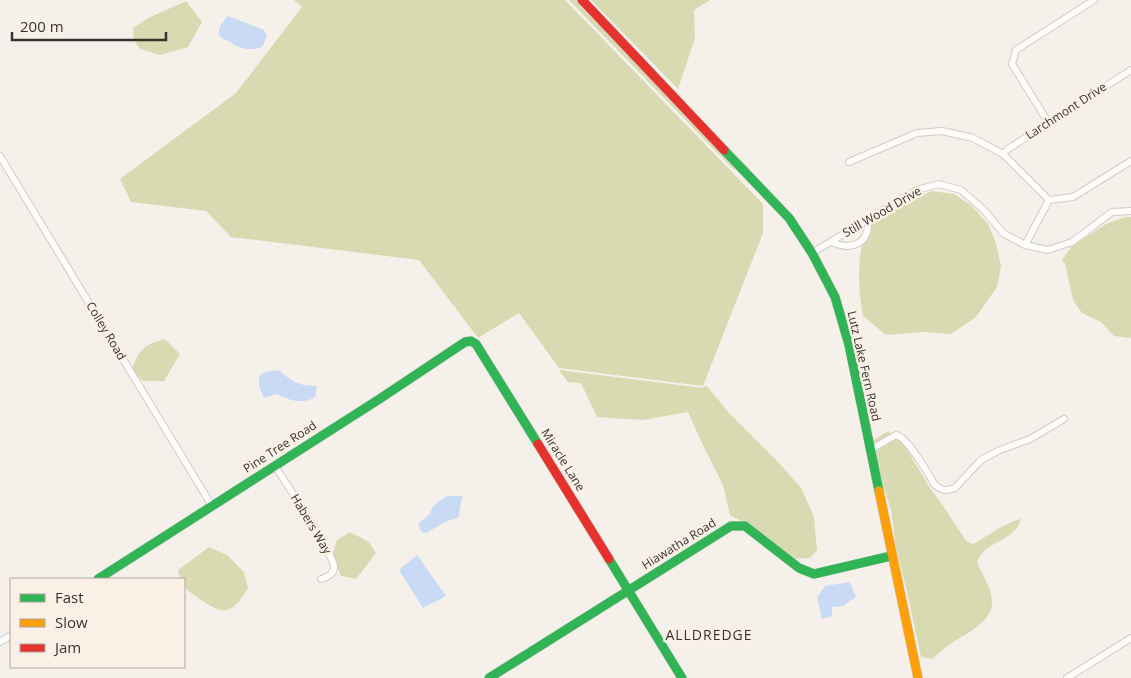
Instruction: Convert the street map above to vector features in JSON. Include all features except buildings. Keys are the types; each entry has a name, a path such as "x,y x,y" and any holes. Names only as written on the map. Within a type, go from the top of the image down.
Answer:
{"street":[{"name":"Lutz Lake Fern Road","path":"582,0 789,218 812,253 834,297 842,320 918,678"},
{"path":"1048,122 1012,64 1016,50 1094,0"},
{"name":"Larchmont Drive","path":"1003,154 1048,122 1131,70"},
{"path":"849,162 917,133 942,131 973,138 1003,154 1049,200 1073,197 1131,161"},
{"name":"Colley Road","path":"0,156 212,506"},
{"name":"Still Wood Drive","path":"812,253 917,190 939,184 961,190 983,209 1003,233 1025,246 1048,250 1072,242 1112,212 1131,211"},
{"path":"1025,246 1049,200"},
{"path":"831,242 847,246 860,243 868,231 868,219"},
{"name":"Pine Tree Road","path":"100,578 465,342 471,341 476,344"},
{"name":"Miracle Lane","path":"476,344 682,678"},
{"path":"870,450 896,435 900,436 907,442 936,485 940,489 949,490 954,488 981,460 1000,450 1030,439 1064,419"},
{"name":"Habers Way","path":"275,466 318,535 334,566 333,572 321,580"},
{"name":"Hiawatha Road","path":"489,678 731,526 745,526 799,568 814,574 891,556"},
{"path":"1067,678 1131,638"}],"green space":[{"path":"294,0 565,0 763,204 763,233 703,386 559,368 519,313 478,338 419,260 231,237 206,211 131,202 120,179 236,93 302,7"},
{"path":"569,0 578,0 737,168 734,170"},
{"path":"591,0 710,0 694,10 695,38 678,89"},
{"path":"186,1 202,22 188,47 160,55 140,49 134,40 133,28 148,18"},
{"path":"932,191 954,194 972,206 988,224 996,243 1001,266 997,287 976,317 951,334 923,332 886,335 863,316 859,263 865,236 879,216 898,205"},
{"path":"1125,217 1131,217 1131,338 1114,336 1101,322 1082,313 1073,300 1065,263 1062,260 1072,246 1106,224"},
{"path":"165,339 180,354 164,381 143,381 132,369 137,357 148,345"},
{"path":"559,370 703,388 706,385 730,414 801,488 814,517 817,550 810,558 793,559 745,523 730,515 723,485 688,412 643,420 597,417 581,383 568,382"},
{"path":"888,431 903,443 930,488 966,541 973,544 1004,526 1021,519 1012,534 986,549 977,562 992,597 988,616 977,627 950,644 932,659 921,657 896,548 891,510 875,457 874,440"},
{"path":"350,532 369,542 376,553 356,579 341,576 332,556 337,540"},
{"path":"209,547 227,555 244,572 248,588 231,609 220,610 189,591 185,587 185,578 180,578 178,570"}],"water":[{"path":"228,16 264,30 267,36 263,46 255,49 246,49 223,39 220,36 219,30 221,24"},
{"path":"279,370 296,383 317,386 315,397 305,401 291,400 276,394 264,398 259,386 259,376 265,372"},
{"path":"447,496 463,496 459,517 445,522 426,533 422,532 419,528 419,523 430,514 434,506"},
{"path":"417,555 446,596 423,608 399,570"},
{"path":"850,582 856,597 843,606 832,607 832,616 822,619 817,597 825,586"}],"traffic: fast":[{"path":"724,150 789,218 812,253 835,297 849,345 879,491"},
{"path":"100,578 465,342 471,341 476,344 538,444"},
{"path":"489,678 731,526 745,526 799,568 814,574 891,556"},
{"path":"609,559 682,678"}],"traffic: slow":[{"path":"879,491 918,678"}],"traffic: jam":[{"path":"582,0 724,150"},
{"path":"538,444 609,559"}],"district":[{"name":"ALLDREDGE","path":"709,635"}]}
